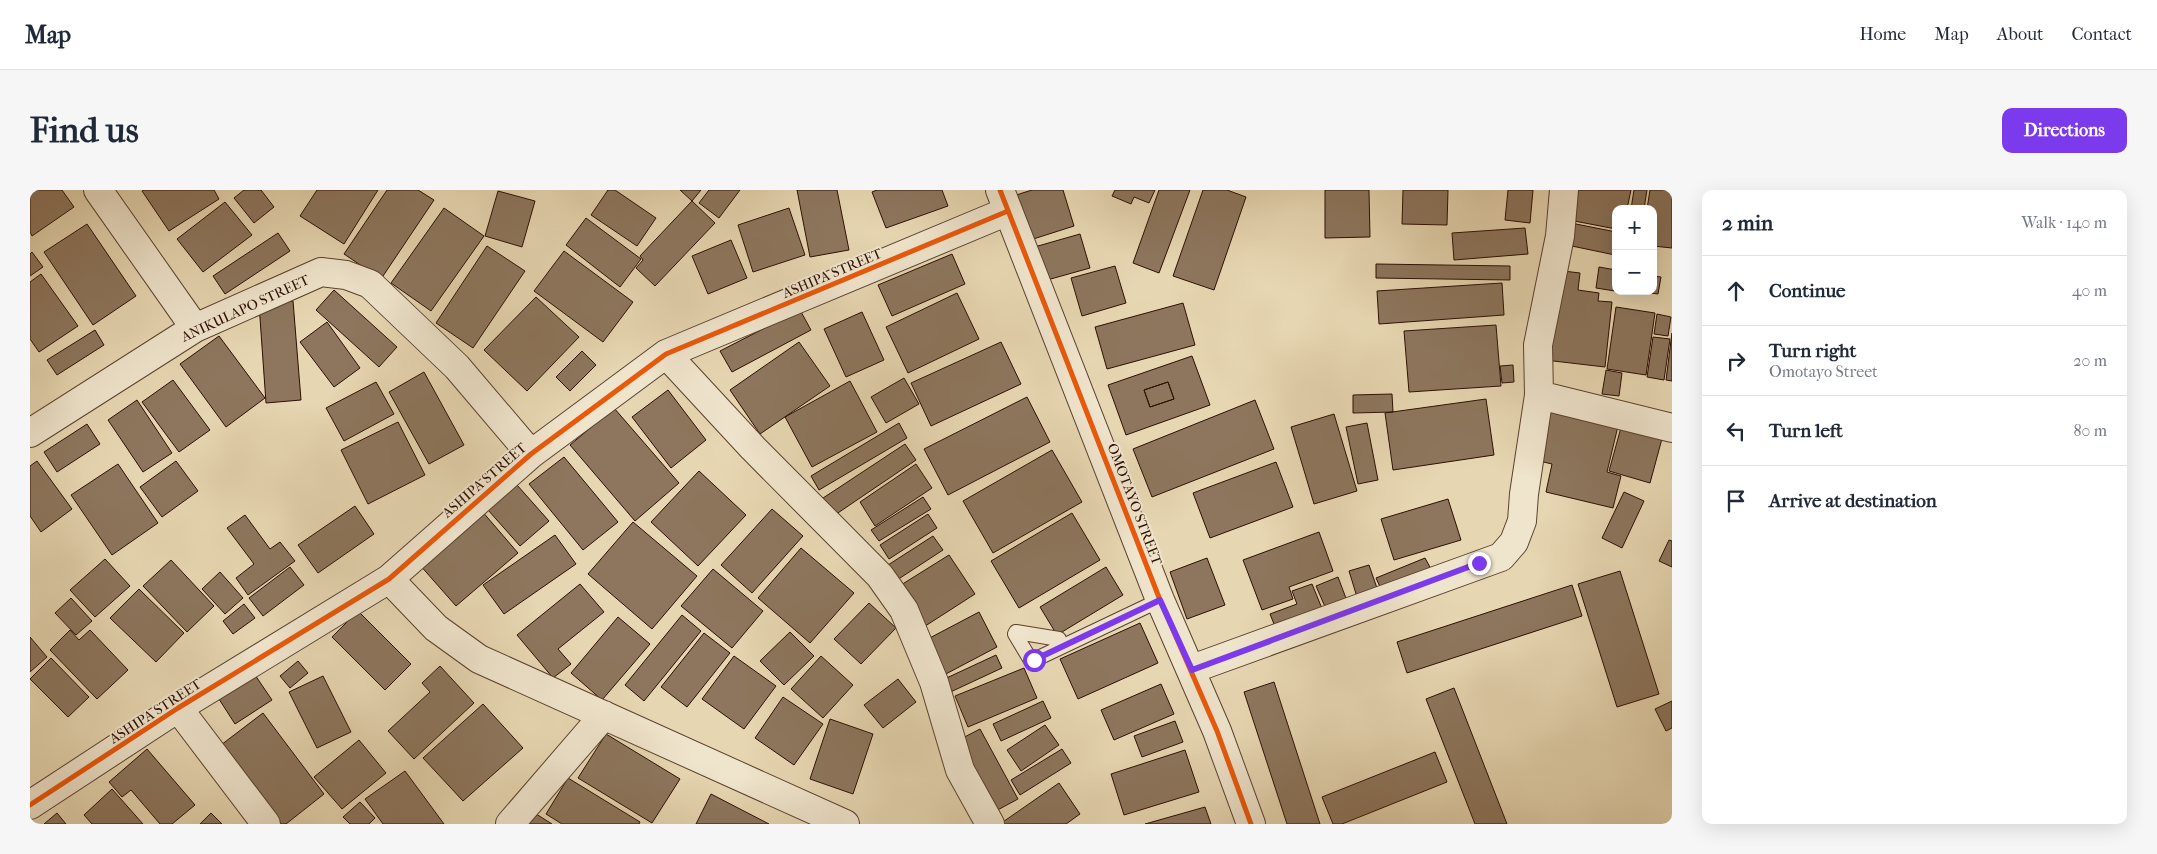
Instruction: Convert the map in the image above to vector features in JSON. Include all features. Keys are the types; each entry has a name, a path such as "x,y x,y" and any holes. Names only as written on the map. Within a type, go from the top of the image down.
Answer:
{"street":[{"path":"98,190 195,328"},
{"path":"1192,670 1501,557 1514,542 1522,521 1524,494 1539,395 1538,345 1560,236 1564,190"},
{"name":"ASHIPA STREET","path":"30,805 178,708 389,579 531,454 666,354 1004,201"},
{"name":"OMOTAYO STREET","path":"1004,201 1160,600 1217,730 1251,824"},
{"name":"ANIKULAPO STREET","path":"30,433 195,328 322,272 346,275 370,284 457,367 531,454"},
{"path":"666,354 753,448 880,576 904,610 934,682 960,770 990,824"},
{"path":"1539,395 1672,428"},
{"path":"389,579 436,628 479,659 845,824"},
{"path":"178,708 266,824"},
{"path":"510,824 604,715"}],"lane":[{"path":"1059,639 1016,632 1015,634 1030,659 1034,660 1160,600"}],"building":[{"path":"30,190 62,190 74,207 32,236 30,232"},
{"path":"214,190 219,199 169,231 142,191"},
{"path":"244,190 261,190 274,207 254,223 234,198"},
{"path":"317,190 378,190 344,244 300,216"},
{"path":"387,190 418,190 434,200 381,279 344,254"},
{"path":"608,190 615,190 656,218 637,246 591,215"},
{"path":"680,190 701,190 692,201"},
{"path":"709,190 740,190 719,218 699,203"},
{"path":"797,190 837,190 849,250 810,257"},
{"path":"877,190 942,190 948,206 886,228 872,192"},
{"path":"1032,190 1063,190 1074,226 1027,241 1013,196"},
{"path":"1115,190 1155,190 1149,203 1134,197 1131,204 1112,196"},
{"path":"1159,190 1190,190 1159,273 1133,263"},
{"path":"1203,190 1227,190 1246,197 1214,290 1173,276"},
{"path":"1325,190 1369,190 1370,237 1325,238"},
{"path":"1403,190 1448,190 1447,225 1402,224"},
{"path":"1508,190 1533,190 1530,223 1505,220"},
{"path":"1575,190 1631,190 1628,205 1612,205 1612,228 1569,220"},
{"path":"1634,190 1647,190 1645,205 1632,205"},
{"path":"1650,190 1672,190 1672,248 1657,246 1657,205 1648,205"},
{"path":"498,191 535,201 522,247 485,236"},
{"path":"692,201 715,223 655,286 636,268 643,260 640,256"},
{"path":"225,202 252,235 203,272 177,239"},
{"path":"444,208 484,236 431,311 391,283"},
{"path":"789,208 805,255 753,272 738,225"},
{"path":"586,218 641,259 620,287 566,245"},
{"path":"1571,223 1612,231 1612,254 1567,245"},
{"path":"87,224 136,296 93,325 44,252"},
{"path":"1525,228 1528,254 1454,260 1452,233"},
{"path":"278,233 290,251 225,294 213,276"},
{"path":"1080,234 1090,268 1040,282 1031,248"},
{"path":"731,240 747,278 708,294 692,256"},
{"path":"487,246 525,271 473,348 436,323"},
{"path":"564,251 633,302 603,342 534,291"},
{"path":"32,252 43,267 30,276 30,254"},
{"path":"952,254 965,284 892,316 878,285"},
{"path":"1376,264 1510,266 1510,280 1376,278"},
{"path":"1115,266 1126,303 1082,316 1071,278"},
{"path":"1599,267 1612,269 1612,291 1596,288"},
{"path":"1555,270 1580,273 1578,290 1599,293 1598,301 1612,302 1605,367 1545,360"},
{"path":"41,274 78,326 39,352 30,339 30,282"},
{"path":"1657,276 1661,277 1657,294"},
{"path":"1502,283 1504,315 1379,324 1377,291"},
{"path":"334,290 397,347 379,367 316,310"},
{"path":"957,293 979,339 908,373 886,327"},
{"path":"536,297 579,337 527,391 484,350"},
{"path":"293,301 301,400 266,403 259,304"},
{"path":"1183,303 1195,345 1107,369 1095,327"},
{"path":"1616,307 1655,313 1646,375 1607,369"},
{"path":"800,310 811,330 732,372 720,351"},
{"path":"862,312 884,360 846,377 824,329"},
{"path":"1657,314 1671,317 1668,336 1654,334"},
{"path":"327,322 360,368 334,387 300,342"},
{"path":"1496,325 1501,386 1409,392 1404,331"},
{"path":"95,330 104,345 57,375 47,360"},
{"path":"1672,333 1672,381 1666,380"},
{"path":"219,336 265,398 226,427 180,364"},
{"path":"1653,337 1670,339 1664,380 1647,377"},
{"path":"799,342 830,386 760,434 730,390"},
{"path":"1001,342 1021,384 931,426 911,383"},
{"path":"582,351 596,365 570,391 556,377"},
{"path":"1192,356 1210,405 1126,435 1108,385","holes":["1168,382 1174,399 1150,407 1144,390"]},
{"path":"1513,365 1514,382 1502,383 1500,366"},
{"path":"1606,370 1622,373 1619,396 1602,394"},
{"path":"424,372 464,445 429,464 389,392"},
{"path":"904,378 919,404 886,423 871,397"},
{"path":"173,380 210,430 179,452 142,402"},
{"path":"850,381 877,432 812,467 785,417"},
{"path":"376,382 394,414 344,441 326,408"},
{"path":"1168,382 1174,399 1150,407 1144,390"},
{"path":"668,390 706,440 671,468 632,417"},
{"path":"1392,394 1393,412 1353,413 1353,395"},
{"path":"1027,397 1050,442 948,495 924,449"},
{"path":"1486,399 1494,455 1393,470 1385,413"},
{"path":"137,400 172,453 143,472 108,420"},
{"path":"1255,400 1274,449 1152,497 1133,449"},
{"path":"614,408 679,483 635,521 570,445"},
{"path":"1543,408 1618,426 1607,472 1621,476 1613,508 1546,492 1552,464 1531,459"},
{"path":"1334,414 1357,491 1314,504 1291,427"},
{"path":"398,422 425,475 368,504 341,450"},
{"path":"899,423 907,438 819,490 811,476"},
{"path":"1367,423 1378,480 1358,484 1346,427"},
{"path":"87,424 100,444 57,472 44,452"},
{"path":"1622,424 1663,435 1650,483 1609,471"},
{"path":"905,444 916,460 829,519 817,502"},
{"path":"1052,450 1082,502 993,553 963,501"},
{"path":"564,457 618,522 583,550 529,484"},
{"path":"37,461 72,509 41,532 30,516 30,466"},
{"path":"176,461 198,491 162,517 140,487"},
{"path":"1276,462 1293,507 1210,538 1193,493"},
{"path":"118,464 158,523 112,555 71,495"},
{"path":"916,464 932,488 875,526 860,502"},
{"path":"699,471 746,515 698,566 651,522"},
{"path":"517,485 549,521 520,546 488,510"},
{"path":"1624,492 1644,501 1622,548 1602,538"},
{"path":"923,497 931,509 879,541 871,530"},
{"path":"1448,499 1461,540 1394,560 1381,519"},
{"path":"355,506 374,534 318,573 298,545"},
{"path":"772,509 803,536 752,593 721,565"},
{"path":"481,510 518,553 456,606 419,564"},
{"path":"1072,513 1100,560 1019,608 991,561"},
{"path":"928,514 937,528 889,559 880,545"},
{"path":"245,515 270,549 280,542 295,561 248,595 236,578 254,564 227,528"},
{"path":"633,522 697,576 652,629 588,574"},
{"path":"1319,532 1333,571 1289,587 1293,599 1262,610 1243,560"},
{"path":"555,535 576,564 504,614 483,585"},
{"path":"933,536 943,550 897,580 888,565"},
{"path":"1669,540 1672,541 1672,567 1659,561"},
{"path":"801,548 854,593 810,643 758,598"},
{"path":"949,555 975,594 919,630 893,590"},
{"path":"1207,558 1225,605 1187,619 1170,572"},
{"path":"1425,558 1431,569 1381,589 1376,578"},
{"path":"105,559 130,586 95,617 70,590"},
{"path":"171,560 214,606 187,632 143,586"},
{"path":"1369,565 1378,591 1357,597 1349,571"},
{"path":"290,567 304,585 263,616 249,598"},
{"path":"1106,567 1123,595 1057,635 1040,607"},
{"path":"713,569 763,611 732,648 681,606"},
{"path":"1620,571 1659,694 1617,707 1578,584"},
{"path":"220,572 243,598 225,614 202,589"},
{"path":"1338,577 1347,601 1326,609 1316,586"},
{"path":"580,584 604,612 558,649 571,664 553,678 517,635"},
{"path":"1312,584 1323,611 1276,629 1270,614 1297,604 1292,591"},
{"path":"1572,585 1582,616 1407,673 1397,642"},
{"path":"139,589 184,633 156,662 110,618"},
{"path":"71,598 92,621 76,635 55,613"},
{"path":"869,603 896,628 861,664 834,639"},
{"path":"244,604 255,618 233,634 223,621"},
{"path":"358,611 411,664 385,690 332,637"},
{"path":"979,612 997,647 942,676 924,641"},
{"path":"682,615 701,631 644,701 625,685"},
{"path":"618,617 650,644 602,700 571,673"},
{"path":"1140,623 1158,663 1078,699 1060,659"},
{"path":"70,630 79,640 90,630 128,670 97,699 50,650"},
{"path":"790,632 814,656 784,685 760,661"},
{"path":"704,633 730,653 687,707 661,687"},
{"path":"30,637 47,657 30,672"},
{"path":"996,655 1002,668 944,695 938,682"},
{"path":"734,656 776,686 744,729 702,699"},
{"path":"821,656 853,685 823,718 791,689"},
{"path":"51,658 89,697 68,717 30,679"},
{"path":"298,661 308,673 290,688 280,676"},
{"path":"440,666 474,703 414,759 388,731 430,692 422,683"},
{"path":"1024,668 1037,698 968,727 955,696"},
{"path":"253,672 272,700 235,724 217,696"},
{"path":"323,676 351,732 317,748 289,692"},
{"path":"898,679 916,702 883,728 864,705"},
{"path":"1274,682 1320,824 1287,824 1244,692"},
{"path":"1161,684 1174,714 1114,740 1101,710"},
{"path":"1454,688 1507,824 1475,824 1426,699"},
{"path":"783,697 823,724 794,765 755,738"},
{"path":"1043,701 1051,718 1001,741 993,724"},
{"path":"1672,701 1672,728 1666,731 1655,709"},
{"path":"483,704 523,748 463,801 423,758"},
{"path":"263,713 324,794 286,824 281,824 221,745"},
{"path":"830,719 873,734 853,794 810,779"},
{"path":"1175,721 1183,742 1142,757 1134,736"},
{"path":"1045,725 1059,745 1021,771 1007,750"},
{"path":"980,729 1018,799 992,813 953,743"},
{"path":"606,734 680,779 652,823 578,778"},
{"path":"359,740 386,773 342,809 314,777"},
{"path":"147,749 195,805 172,824 160,824 131,790 122,797 109,782"},
{"path":"1062,749 1071,763 1020,795 1011,780"},
{"path":"1185,750 1199,792 1124,815 1111,774"},
{"path":"1435,752 1447,782 1342,824 1333,824 1322,797"},
{"path":"405,771 444,824 383,824 365,799"},
{"path":"568,778 640,822 639,824 562,824 546,814"},
{"path":"1059,783 1080,814 1066,824 1000,824"},
{"path":"112,789 143,824 92,824 84,815"},
{"path":"711,794 769,824 696,824"},
{"path":"360,802 375,818 369,824 350,824 343,817"},
{"path":"1205,807 1211,824 1145,824"},
{"path":"533,812 552,824 525,824"},
{"path":"57,813 66,824 44,824"},
{"path":"211,813 222,824 200,824"}],"cycle path":[{"path":"1000,190 1160,600 1217,731 1251,824"},
{"path":"30,805 178,708 389,579 531,454 666,354 1008,211"}],"route":[{"path":"1034,660 1160,600 1192,670 1479,563"}]}
